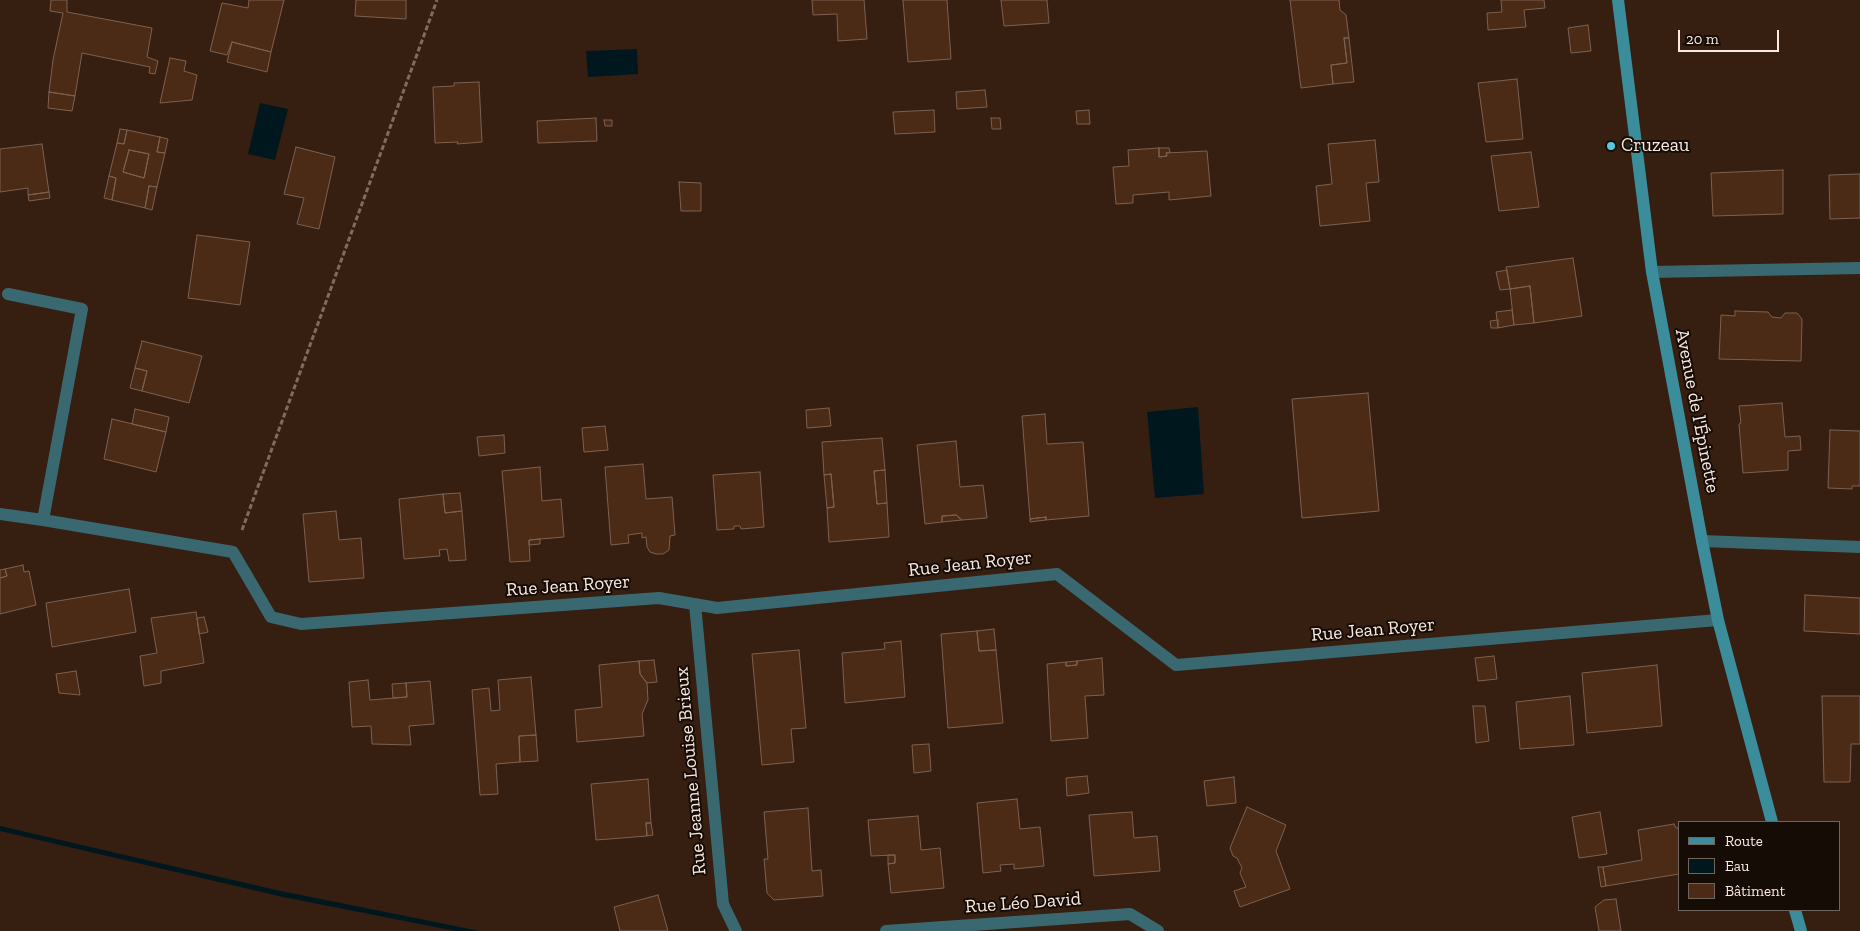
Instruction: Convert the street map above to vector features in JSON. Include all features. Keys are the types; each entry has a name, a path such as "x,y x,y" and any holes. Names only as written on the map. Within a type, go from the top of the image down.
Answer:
{"street":[{"name":"Avenue de l'Épinette","path":"1618,0 1652,272 1702,541 1718,620 1772,821"},
{"path":"1652,272 1860,268"},
{"path":"8,294 82,309 43,520"},
{"path":"0,514 233,552"},
{"path":"1702,541 1860,547"},
{"name":"Rue Jean Royer","path":"233,552 271,617 301,624 659,598 717,608 1057,574 1176,665 1718,620"},
{"name":"Rue Jeanne Louise Brieux","path":"694,604 723,904 736,931"},
{"path":"1795,911 1801,931"},
{"name":"Rue Léo David","path":"886,931 1130,914 1158,931"}],"path":[{"path":"233,552 437,0"}],"water":[{"path":"637,49 638,74 588,77 586,51"},
{"path":"260,103 288,109 275,160 248,154"},
{"path":"1198,407 1204,494 1155,498 1147,412"},
{"path":"0,826 276,890 480,931 455,931 283,897 0,831"}],"building":[{"path":"51,0 67,0 67,12 152,28 147,57 158,61 155,74 149,73 150,67 82,53 75,96 49,92 53,60 63,13 50,11"},
{"path":"249,0 284,0 271,52 232,42 227,55 210,51 222,3 248,8"},
{"path":"356,0 406,0 406,19 355,16"},
{"path":"812,0 864,0 867,39 838,41 837,14 813,15"},
{"path":"903,0 947,0 951,59 908,62"},
{"path":"1001,0 1047,0 1049,23 1004,26"},
{"path":"1290,0 1339,0 1340,10 1346,15 1349,38 1344,38 1347,63 1331,65 1333,84 1301,88"},
{"path":"1501,0 1544,0 1545,8 1524,10 1526,27 1488,30 1487,13 1502,12"},
{"path":"1588,25 1591,51 1571,53 1568,28"},
{"path":"1344,38 1349,38 1354,82 1333,84 1331,65 1347,63"},
{"path":"232,42 271,52 267,72 227,62"},
{"path":"170,58 186,61 184,71 197,75 192,100 160,103"},
{"path":"1517,79 1523,139 1486,142 1478,83"},
{"path":"479,82 482,142 435,143 433,87 454,86 454,83"},
{"path":"985,90 987,107 957,109 956,92"},
{"path":"49,92 75,96 72,111 48,108"},
{"path":"934,110 935,132 895,134 893,112"},
{"path":"1089,110 1090,124 1077,124 1076,111"},
{"path":"596,118 597,141 538,143 537,121"},
{"path":"991,118 1000,118 1001,129 992,129"},
{"path":"604,120 612,120 612,126 605,126"},
{"path":"120,129 127,130 124,144 117,143"},
{"path":"127,130 160,137 157,152 165,153 157,187 149,186 145,208 112,200 116,178 109,176 117,143 124,144","holes":["129,150 149,154 144,178 123,172"]},
{"path":"160,137 168,139 165,153 157,152"},
{"path":"1375,140 1379,182 1366,183 1370,221 1320,226 1316,186 1332,184 1328,144"},
{"path":"42,144 49,192 28,195 28,188 0,192 0,149"},
{"path":"296,147 335,157 319,229 297,224 304,198 284,194"},
{"path":"1159,148 1159,157 1167,156 1166,153 1207,151 1211,196 1169,200 1169,192 1133,195 1133,203 1116,204 1113,167 1129,166 1128,150"},
{"path":"1159,148 1169,148 1170,152 1166,153 1167,156 1159,157"},
{"path":"129,150 149,154 144,178 123,172"},
{"path":"1531,152 1539,207 1499,211 1491,156"},
{"path":"1783,170 1783,214 1713,216 1711,173"},
{"path":"1860,174 1860,218 1830,219 1829,175"},
{"path":"109,176 116,178 112,200 104,198"},
{"path":"679,182 701,183 701,211 681,211"},
{"path":"149,186 157,187 152,210 145,208"},
{"path":"49,192 50,198 29,201 28,195"},
{"path":"197,235 250,242 240,305 188,298"},
{"path":"1573,258 1582,316 1534,323 1530,286 1510,289 1506,267"},
{"path":"1507,270 1510,289 1500,290 1496,272"},
{"path":"1530,286 1534,323 1514,325 1510,289"},
{"path":"1512,310 1514,325 1498,328 1496,312"},
{"path":"1735,311 1768,312 1772,317 1781,318 1785,313 1797,313 1802,319 1801,361 1719,359 1721,315 1735,316"},
{"path":"1498,320 1498,328 1491,328 1490,321"},
{"path":"142,341 202,356 189,403 142,391 147,371 135,368"},
{"path":"135,368 147,371 142,391 130,388"},
{"path":"1368,393 1379,511 1302,518 1292,399"},
{"path":"1782,403 1785,437 1800,436 1801,450 1788,451 1788,470 1743,473 1739,406"},
{"path":"829,408 831,426 807,428 806,410"},
{"path":"135,409 169,417 166,432 132,424"},
{"path":"1045,414 1047,444 1083,442 1089,516 1046,520 1046,517 1030,519 1022,416"},
{"path":"112,419 166,432 156,472 104,459"},
{"path":"605,426 608,450 584,452 582,428"},
{"path":"1830,430 1860,431 1860,486 1852,486 1852,489 1828,488"},
{"path":"504,435 505,453 479,456 477,437"},
{"path":"882,438 885,470 874,471 877,504 887,503 889,537 829,542 827,508 834,507 831,474 824,475 822,442"},
{"path":"956,441 960,487 983,485 987,518 962,520 956,515 942,516 942,522 925,524 917,445"},
{"path":"643,464 646,499 672,497 675,535 670,536 669,550 663,554 650,552 647,547 646,537 642,538 642,533 628,535 629,543 611,545 605,467"},
{"path":"540,467 542,501 561,499 564,537 529,540 530,561 510,562 502,471"},
{"path":"885,470 887,503 877,504 874,471"},
{"path":"760,472 764,527 741,529 740,526 734,526 734,529 717,530 713,475"},
{"path":"831,474 834,507 827,508 824,475"},
{"path":"460,493 462,511 445,513 443,494"},
{"path":"443,494 445,513 462,511 466,560 449,561 447,549 439,550 440,556 404,559 399,499"},
{"path":"336,511 339,540 361,538 364,578 309,582 303,514"},
{"path":"956,515 962,520 942,522 942,516"},
{"path":"1046,517 1046,520 1030,522 1030,519"},
{"path":"540,539 540,544 529,545 529,540"},
{"path":"23,565 24,572 29,571 36,605 0,614 0,578 7,576 5,569"},
{"path":"5,569 7,576 0,578 0,570"},
{"path":"129,589 136,632 52,647 46,603"},
{"path":"1805,595 1860,598 1860,634 1804,631"},
{"path":"196,612 204,663 161,671 161,683 144,686 140,656 157,653 151,618"},
{"path":"204,617 208,632 199,634 197,618"},
{"path":"994,629 996,650 979,651 977,631"},
{"path":"977,631 979,651 996,650 1003,723 948,728 941,634"},
{"path":"901,641 905,697 845,703 842,653 885,649 884,643"},
{"path":"799,650 806,728 791,729 794,762 762,765 752,654"},
{"path":"1494,656 1497,679 1478,681 1475,658"},
{"path":"1102,658 1104,695 1085,696 1088,738 1051,741 1047,664 1066,662 1066,666 1077,665 1077,661"},
{"path":"654,660 657,682 647,683 640,674 639,661"},
{"path":"639,661 640,674 647,683 648,700 642,714 644,736 577,742 575,710 602,707 599,665"},
{"path":"1077,661 1077,665 1066,666 1066,662"},
{"path":"1657,665 1662,726 1587,733 1582,673"},
{"path":"76,671 80,695 59,693 56,674"},
{"path":"531,677 536,735 519,736 520,762 496,764 498,794 480,795 472,690 489,688 491,711 500,710 498,680"},
{"path":"368,680 370,700 407,697 406,683 430,681 434,724 409,726 411,745 372,744 371,726 352,727 349,682"},
{"path":"406,683 407,697 393,698 392,684"},
{"path":"1570,696 1574,745 1520,749 1516,702"},
{"path":"1822,696 1860,696 1860,744 1851,744 1850,782 1824,782"},
{"path":"1473,706 1485,706 1489,741 1476,743"},
{"path":"536,735 538,761 520,762 519,736"},
{"path":"929,744 931,771 914,773 912,745"},
{"path":"1087,776 1089,793 1067,796 1066,778"},
{"path":"1234,777 1236,803 1207,806 1204,781"},
{"path":"648,779 651,823 646,823 647,836 596,840 591,784"},
{"path":"1017,799 1020,829 1040,827 1044,866 1014,869 1014,864 1000,865 1001,871 983,873 977,803"},
{"path":"1247,807 1286,825 1276,851 1290,889 1240,907 1234,891 1246,887 1240,873 1242,868 1237,858 1233,856 1230,848"},
{"path":"808,808 812,871 821,870 823,896 774,900 767,893 764,859 768,859 764,812"},
{"path":"1132,812 1134,838 1157,836 1160,871 1094,876 1089,815"},
{"path":"1600,812 1607,854 1579,858 1572,817"},
{"path":"918,816 921,850 940,848 944,888 891,893 888,864 895,863 895,855 871,856 868,820"},
{"path":"646,823 651,823 653,835 647,836"},
{"path":"1674,824 1678,828 1678,874 1606,886 1603,867 1642,860 1638,830"},
{"path":"888,855 895,855 895,863 888,864"},
{"path":"1598,867 1603,867 1606,886 1601,887"},
{"path":"658,895 668,931 620,931 614,907"},
{"path":"1616,899 1621,931 1599,931 1595,907 1604,900"}],"place":[{"name":"Cruzeau","path":"1611,146"}]}
